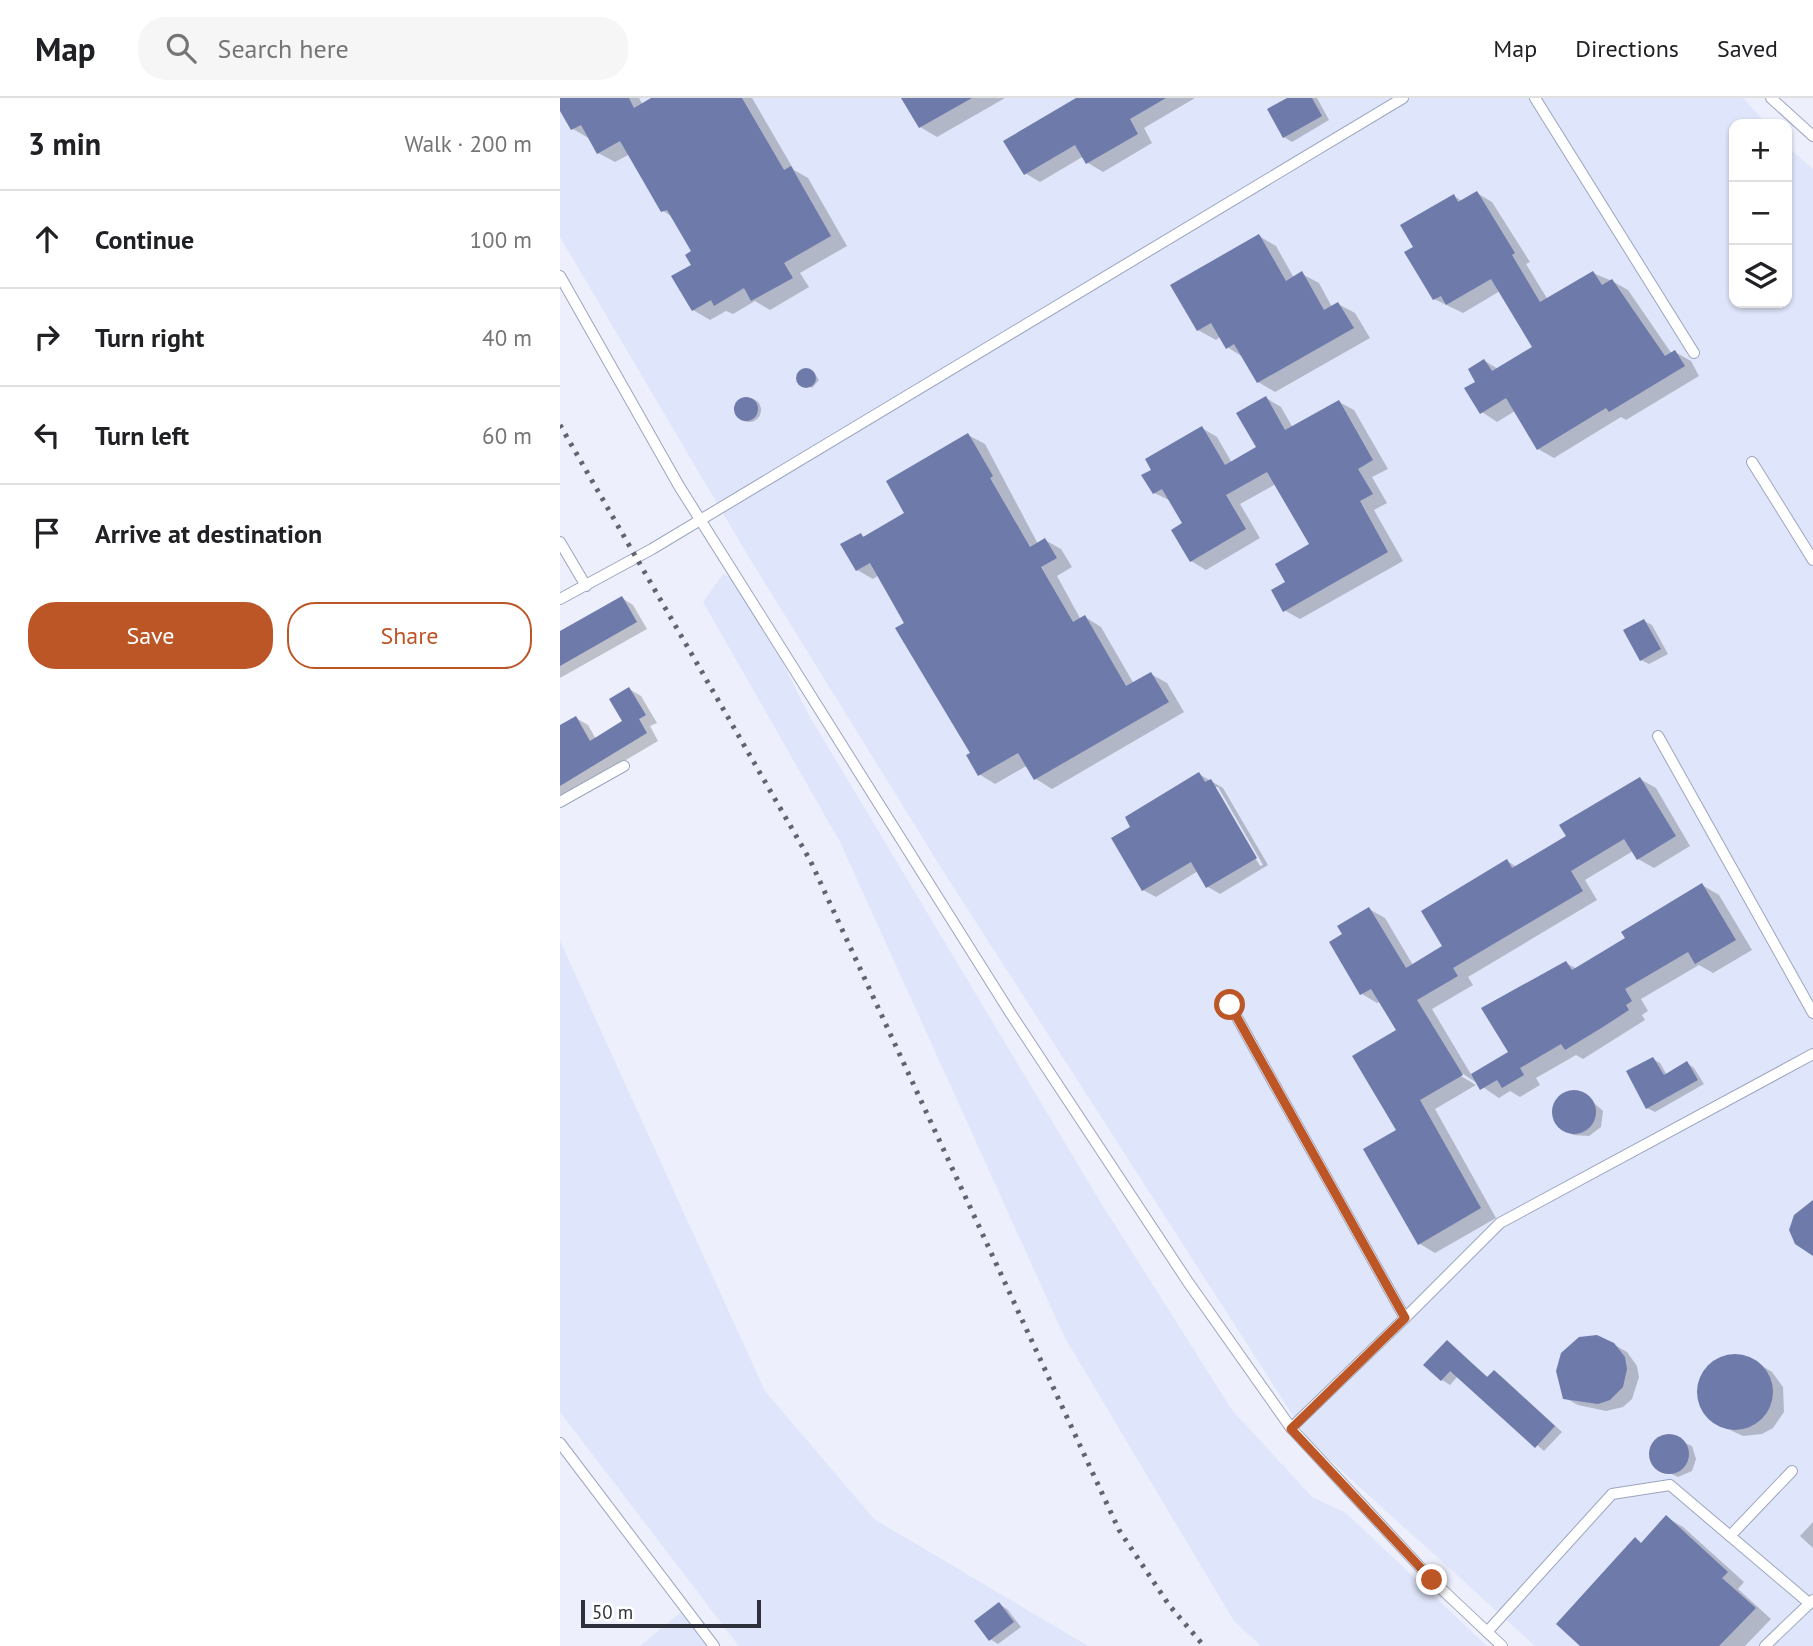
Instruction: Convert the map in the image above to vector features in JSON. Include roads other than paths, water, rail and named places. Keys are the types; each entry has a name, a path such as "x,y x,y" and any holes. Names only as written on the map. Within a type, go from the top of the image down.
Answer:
{"lane":[{"path":"560,599 701,520 1403,98"},
{"path":"1535,98 1694,353"},
{"path":"1771,98 1813,136"},
{"path":"560,276 701,520 1011,1014 1188,1282 1291,1429 1432,1580 1502,1646"},
{"path":"1752,461 1813,560"},
{"path":"560,542 586,586"},
{"path":"1658,736 1813,1013"},
{"path":"560,802 624,766"},
{"path":"1230,1005 1405,1318"},
{"path":"1291,1429 1500,1223 1813,1055"},
{"path":"560,1443 715,1646"},
{"path":"1730,1536 1793,1471"},
{"path":"1487,1632 1612,1494 1670,1485 1811,1601 1765,1646"}],"railway":[{"path":"560,425 810,860 1119,1530 1169,1605 1204,1646"}]}
